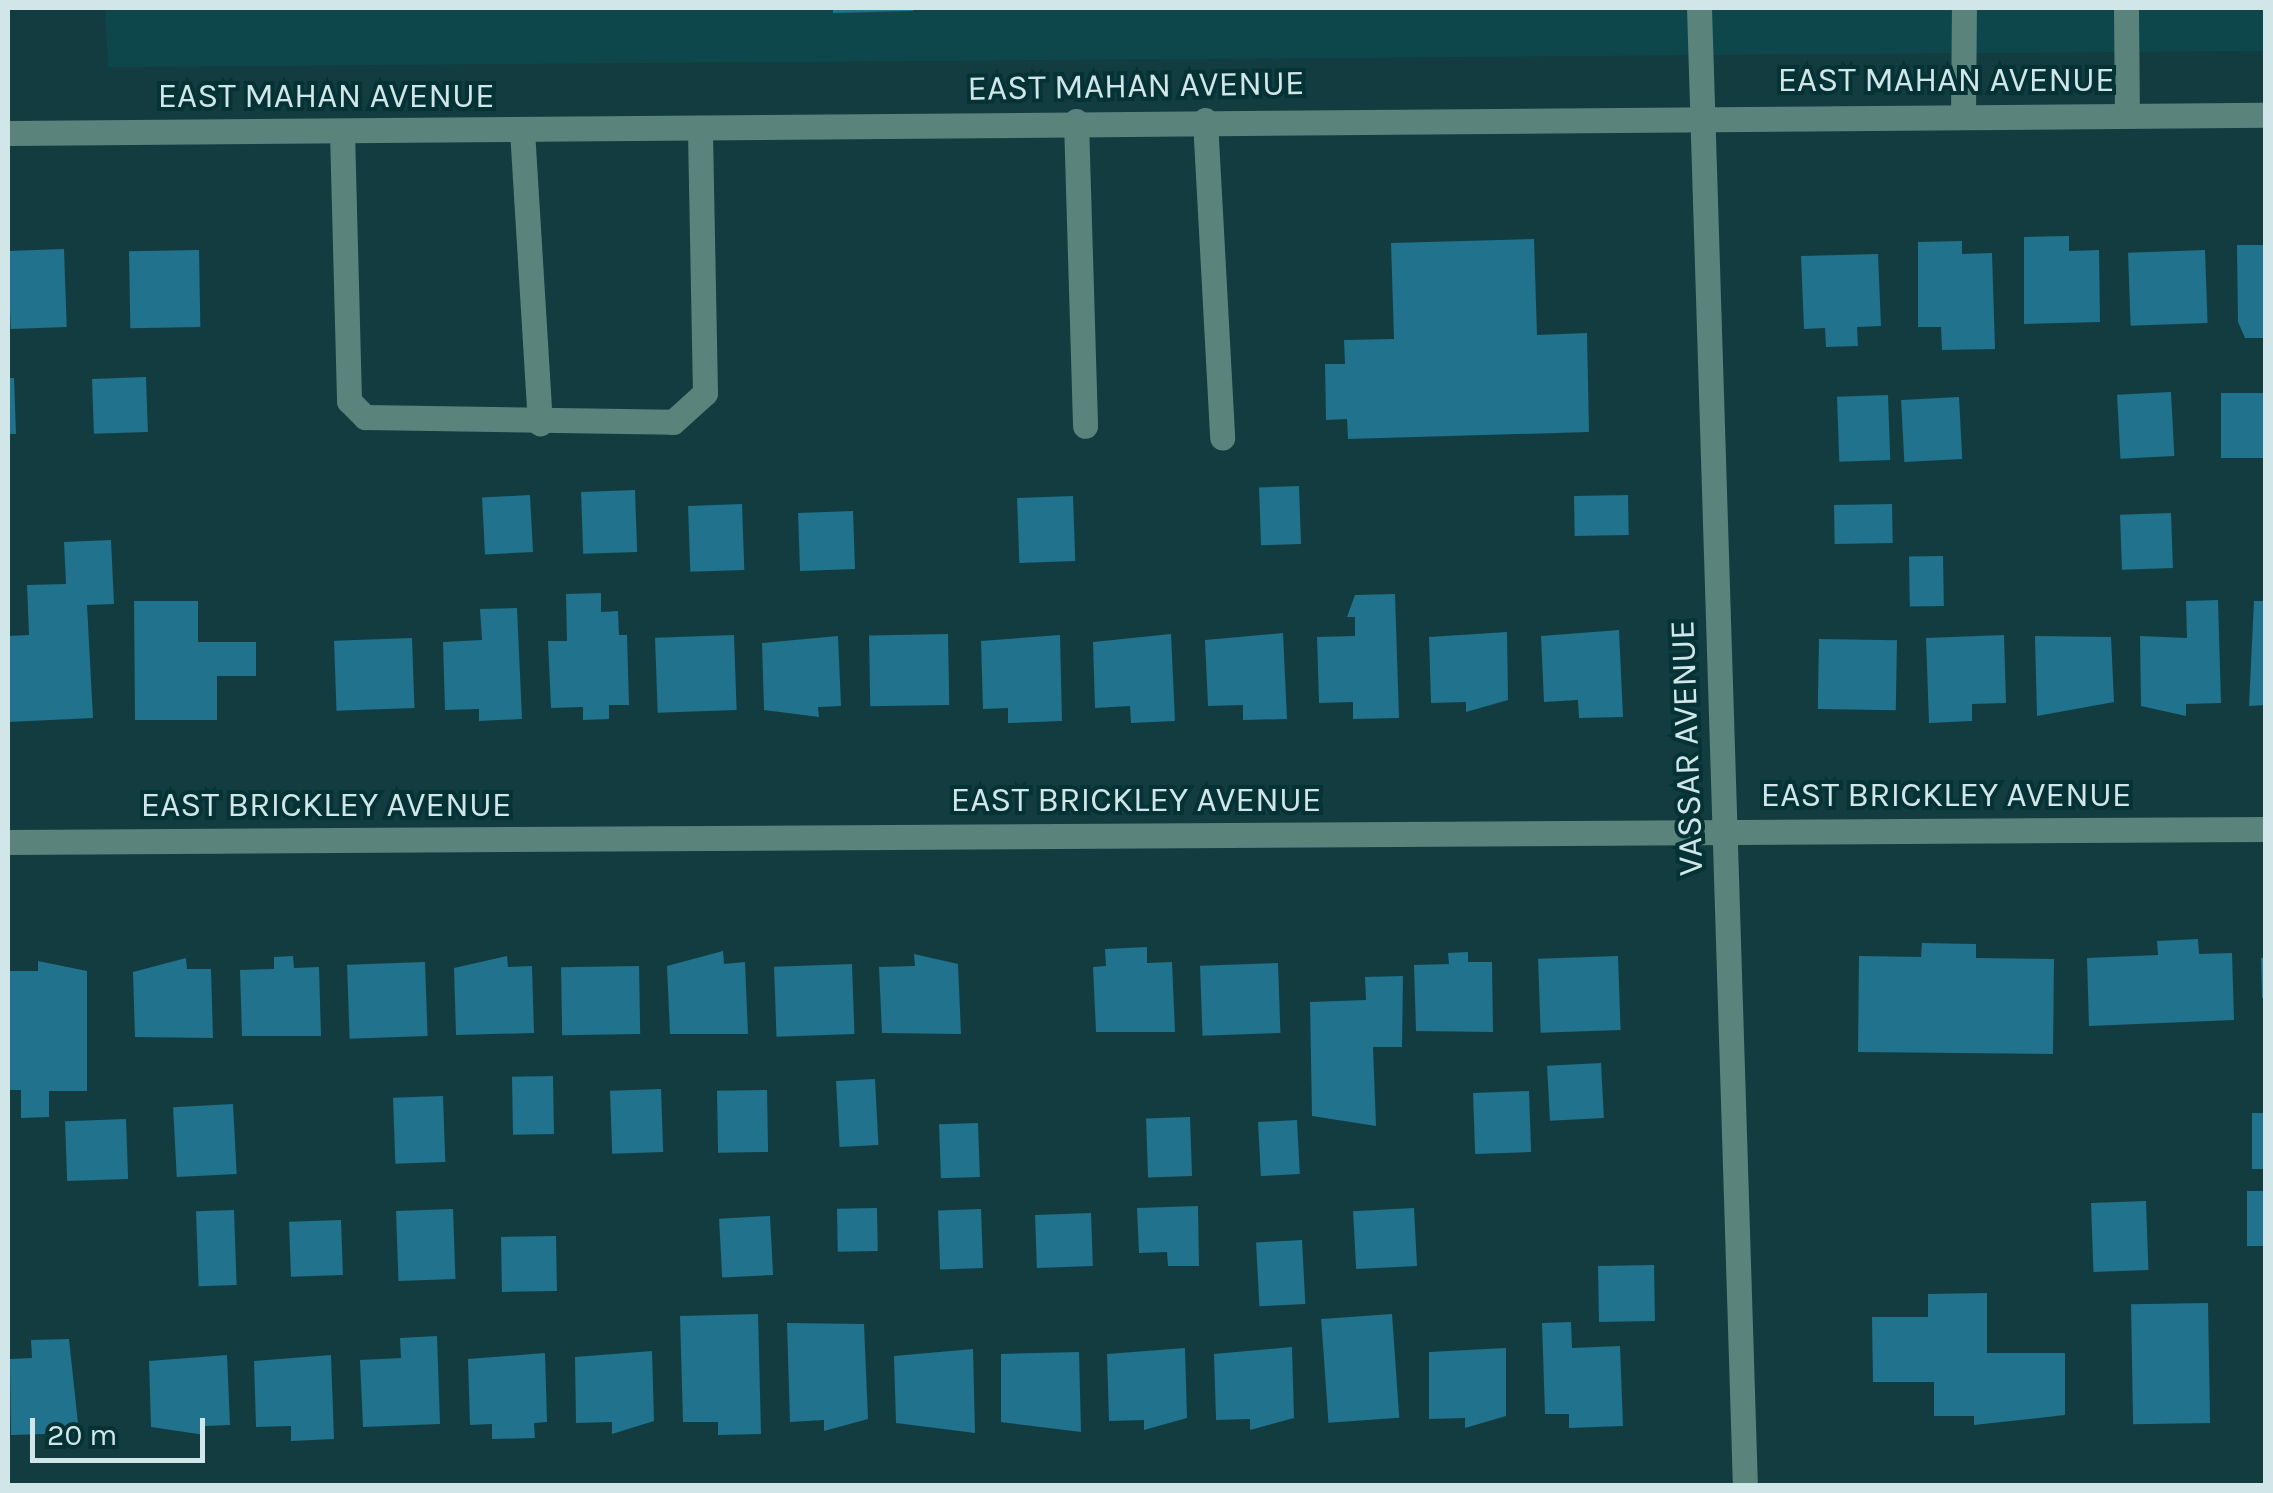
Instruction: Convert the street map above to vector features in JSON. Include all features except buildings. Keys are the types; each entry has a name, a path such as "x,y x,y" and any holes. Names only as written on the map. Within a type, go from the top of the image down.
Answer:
{"street":[{"name":"VASSAR AVENUE","path":"1699,8 1746,1486"},
{"path":"1963,116 1964,8"},
{"path":"2126,8 2128,114"},
{"name":"EAST MAHAN AVENUE","path":"8,133 1702,116 2266,115"},
{"path":"1206,120 1222,438"},
{"path":"1076,121 1085,426"},
{"path":"342,132 349,401 364,417 396,422 673,422 705,394 700,128"},
{"path":"522,130 540,422"},
{"name":"EAST BRICKLEY AVENUE","path":"8,842 2266,828"}],"shaded area":[{"path":"105,8 2265,8 2266,51 108,67"}]}
